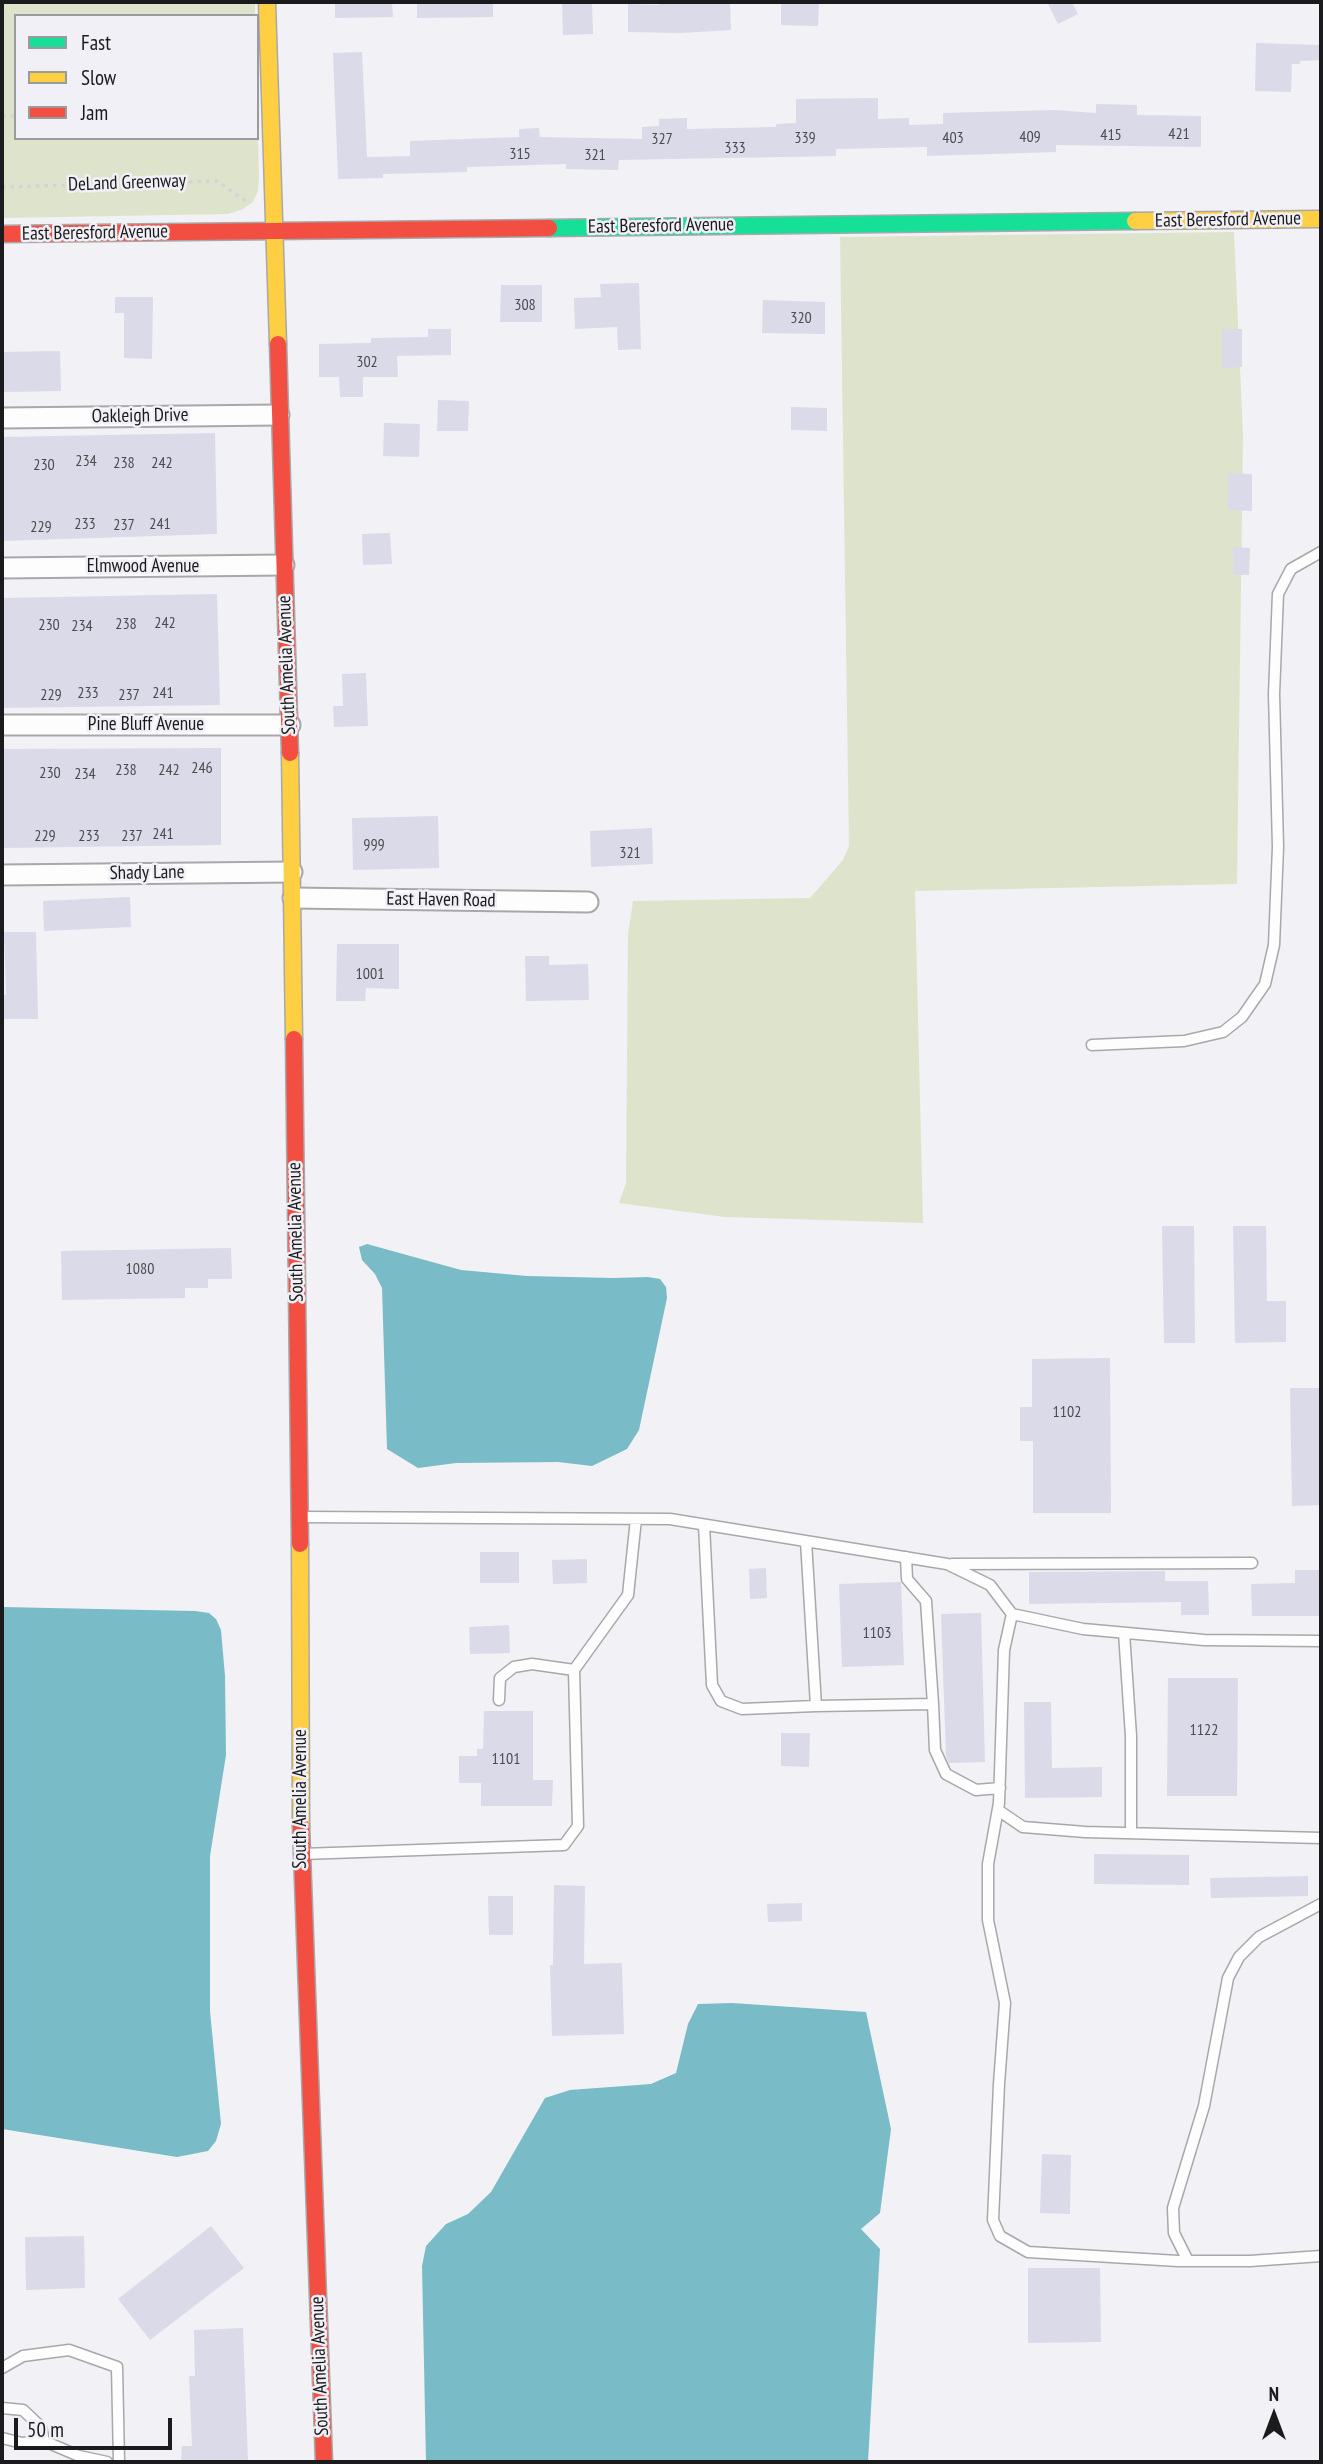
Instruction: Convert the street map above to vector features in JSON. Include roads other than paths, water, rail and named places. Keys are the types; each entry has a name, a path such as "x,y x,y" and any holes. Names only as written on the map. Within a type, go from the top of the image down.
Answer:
{"street":[{"name":"South Amelia Avenue","path":"267,2 290,725 300,1517 301,1854 324,2462"},
{"name":"East Beresford Avenue","path":"2,234 1321,219"},
{"name":"Oakleigh Drive","path":"2,418 279,415"},
{"name":"Elmwood Avenue","path":"2,568 284,565"},
{"name":"Pine Bluff Avenue","path":"2,725 290,725"},
{"name":"Shady Lane","path":"2,874 292,872"},
{"name":"East Haven Road","path":"293,898 588,902"}],"lane":[{"path":"1092,1045 1184,1041 1223,1032 1242,1017 1265,984 1274,945 1278,847 1274,694 1278,594 1291,569 1321,552"},
{"path":"300,1517 670,1519 947,1564 1252,1563"},
{"path":"301,1854 564,1845 578,1826 575,1670 628,1595 636,1519"},
{"path":"704,1525 712,1685 721,1701 742,1710 933,1704"},
{"path":"806,1541 816,1706"},
{"path":"906,1557 907,1579 926,1601 935,1750 946,1774 976,1790 1000,1788"},
{"path":"947,1564 990,1585 1012,1614 1083,1629 1204,1640 1321,1641"},
{"path":"1012,1614 1004,1650 998,1811 988,1864 988,1920 1005,2003 993,2220 1000,2236 1027,2252 1250,2261 1321,2256"},
{"path":"1124,1633 1131,1736 1131,1833"},
{"path":"499,1700 499,1678 514,1667 532,1664 575,1670"},
{"path":"998,1811 1023,1827 1321,1838"},
{"path":"1188,2260 1174,2233 1173,2208 1204,2106 1228,1978 1240,1957 1259,1937 1321,1904"},
{"path":"2,2368 23,2356 69,2350 117,2367 119,2462"},
{"path":"2,2408 23,2410 41,2427 44,2441"},
{"path":"2,2438 22,2443 44,2441 79,2456 107,2462"}],"water":[{"path":"367,1244 461,1270 527,1276 660,1279 666,1287 667,1298 639,1430 627,1449 592,1466 558,1462 456,1463 418,1468 387,1449 382,1288 375,1274 362,1260 359,1247"},
{"path":"2,1607 195,1611 209,1613 216,1619 221,1630 225,1676 226,1755 210,1856 210,2011 221,2124 216,2141 208,2151 177,2157 2,2129"},
{"path":"732,2003 866,2012 891,2129 880,2213 861,2229 880,2249 868,2462 426,2462 422,2266 426,2246 446,2224 468,2214 491,2192 545,2098 570,2090 651,2084 676,2073 688,2024 698,2004"}]}
